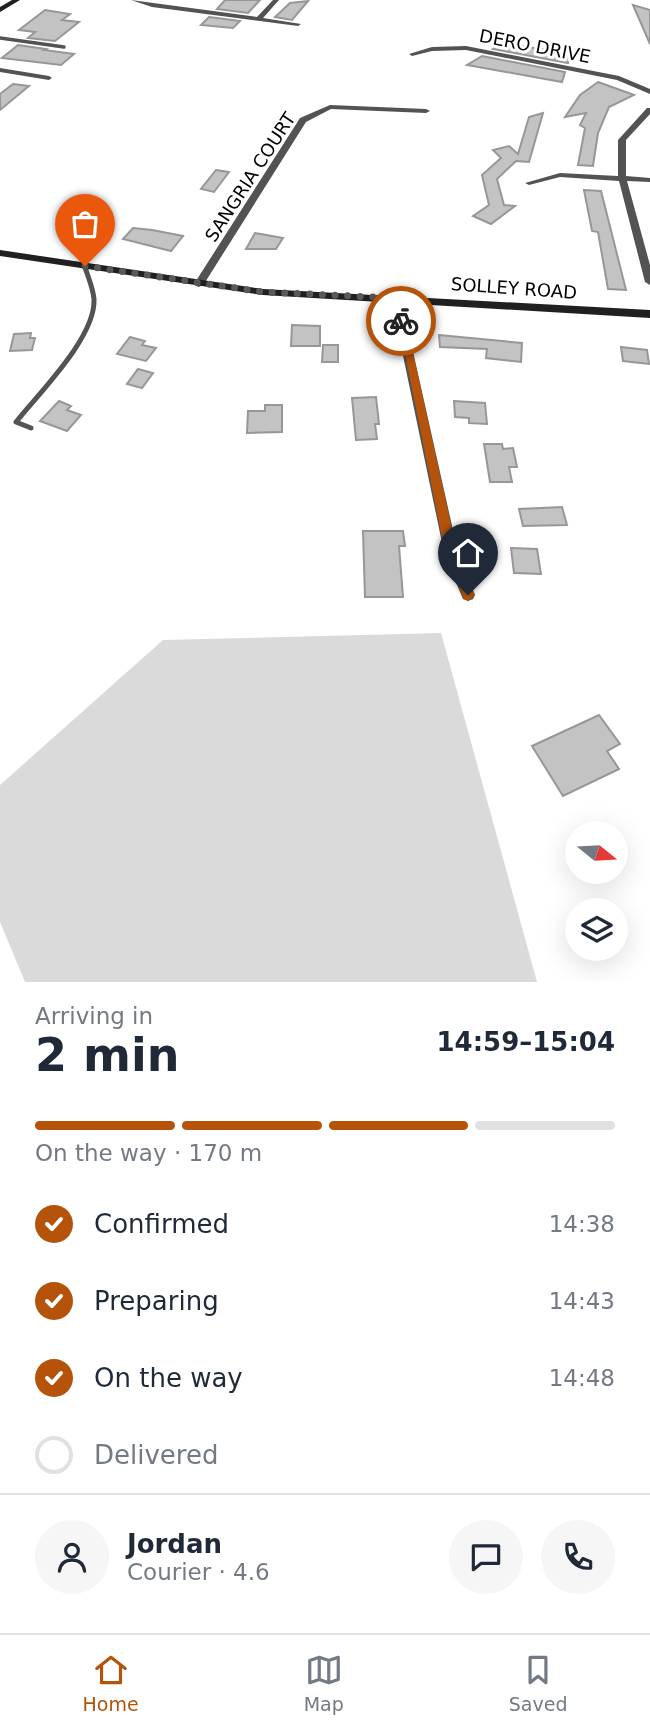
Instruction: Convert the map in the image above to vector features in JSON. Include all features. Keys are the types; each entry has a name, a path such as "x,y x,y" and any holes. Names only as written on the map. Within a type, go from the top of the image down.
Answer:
{"main road":[{"path":"0,10 17,0"},
{"name":"SOLLEY ROAD","path":"0,253 263,292 650,314"}],"street":[{"path":"134,0 197,12 298,24"},
{"path":"258,19 276,0"},
{"path":"197,12 207,4"},
{"name":"DERO DRIVE","path":"412,54 432,49 466,48 619,78 650,92"},
{"path":"0,70 50,78"},
{"name":"SANGRIA COURT","path":"199,284 303,120 330,107 426,111"},
{"path":"650,110 622,140 622,178 650,282"},
{"path":"529,183 560,175 650,180"},
{"path":"396,298 452,557 468,595"}],"lane":[{"path":"0,38 64,47"},
{"path":"31,428 16,422 80,338 93,313 95,300 85,266"}],"shaded area":[{"path":"441,633 537,982 25,982 0,922 0,785 163,640"}],"building":[{"path":"225,0 260,0 248,13 217,9"},
{"path":"308,1 292,20 275,17 290,3"},
{"path":"633,5 650,10 650,44"},
{"path":"45,10 70,14 62,20 79,22 55,41 28,38 35,32 19,30"},
{"path":"209,17 240,21 233,28 201,25"},
{"path":"501,43 570,56 568,63 493,49"},
{"path":"18,45 74,54 61,65 2,58"},
{"path":"482,56 565,72 562,82 467,65"},
{"path":"598,82 634,95 609,107 598,133 593,166 578,165 585,128 580,125 586,113 565,117 580,95"},
{"path":"13,84 29,86 0,110 0,94"},
{"path":"543,113 529,162 516,161 497,179 504,205 515,206 491,224 473,216 489,205 482,175 501,158 493,150 509,146 518,154 529,117"},
{"path":"216,170 229,172 214,192 201,189"},
{"path":"584,190 601,191 626,290 608,289 598,232 592,231"},
{"path":"133,228 183,236 171,251 123,239"},
{"path":"255,233 283,238 276,249 246,249"},
{"path":"292,325 320,326 320,346 291,346"},
{"path":"31,333 30,338 35,338 32,350 10,351 14,334"},
{"path":"439,335 522,343 521,362 486,358 487,349 440,347"},
{"path":"130,337 145,341 142,345 156,348 146,361 117,354"},
{"path":"323,345 338,345 338,362 322,362"},
{"path":"621,347 647,350 649,364 623,361"},
{"path":"138,369 153,373 142,388 127,384"},
{"path":"376,397 379,424 375,424 377,439 356,440 352,398"},
{"path":"59,401 71,406 67,410 81,415 67,431 40,421"},
{"path":"454,401 485,403 487,424 469,423 469,418 455,417"},
{"path":"265,405 282,405 282,432 247,433 248,411 265,411"},
{"path":"484,444 502,444 503,449 513,448 517,467 509,467 512,482 490,482"},
{"path":"562,507 567,525 523,526 519,509"},
{"path":"363,531 403,531 405,546 399,546 403,597 365,597"},
{"path":"511,548 537,549 541,574 514,573"},
{"path":"599,715 620,744 607,751 619,769 563,796 532,746"}],"way so far":[{"path":"85,266 263,292 396,298 401,321"}],"route":[{"path":"401,321 452,557 468,595"}]}
